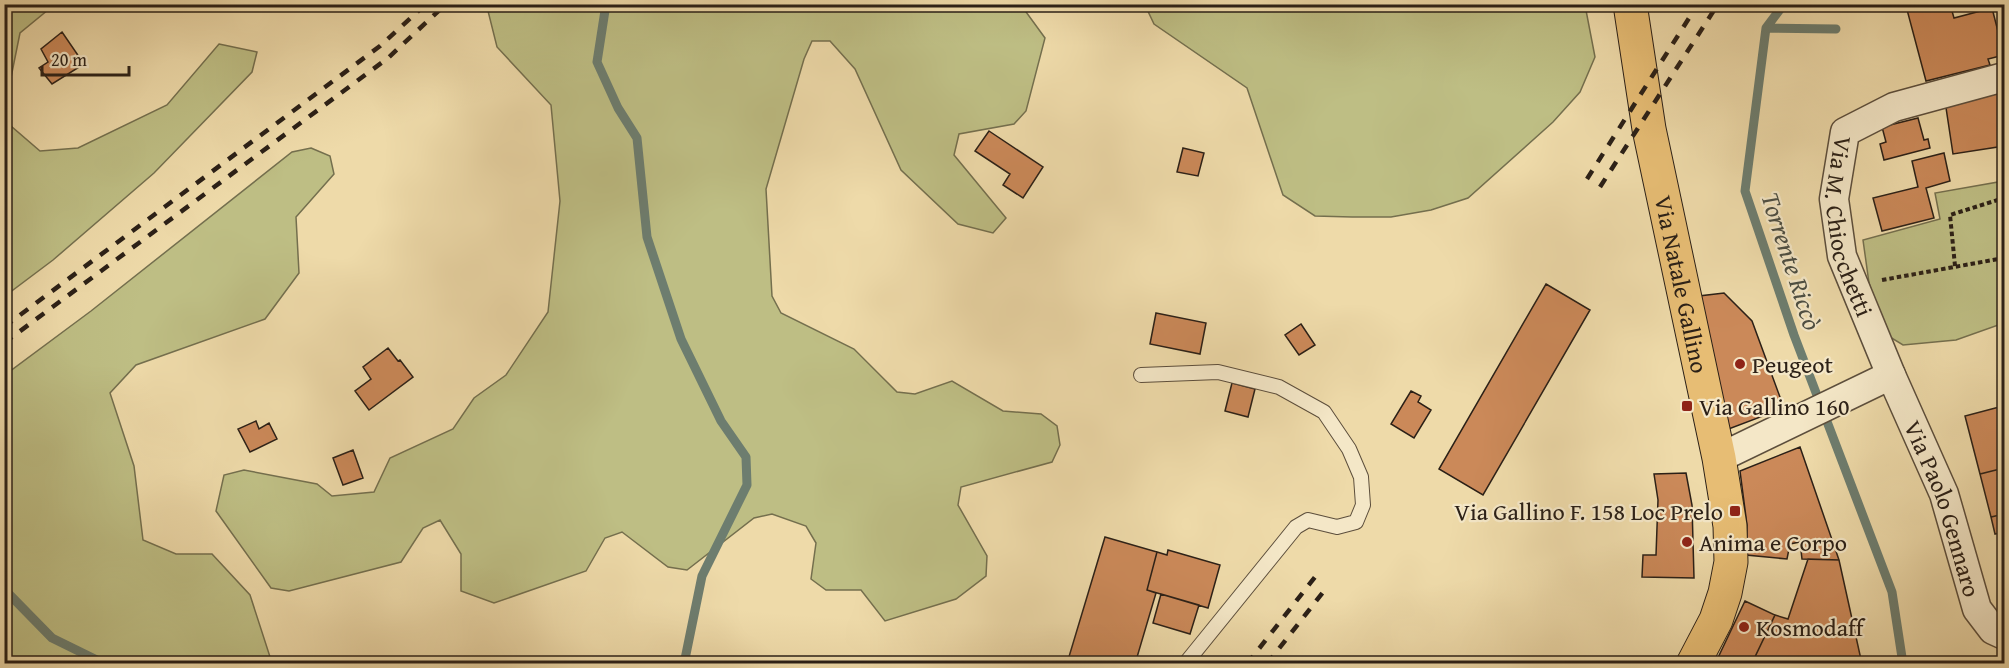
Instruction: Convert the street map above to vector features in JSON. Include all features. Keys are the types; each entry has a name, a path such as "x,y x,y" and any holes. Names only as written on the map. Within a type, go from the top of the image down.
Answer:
{"main road":[{"name":"Via Natale Gallino","path":"1630,4 1649,129 1719,458 1730,526 1731,562 1725,593 1716,620 1693,663"}],"street":[{"name":"Via M. Chiocchetti","path":"1884,378 1855,288 1842,256 1834,199 1845,132 1894,108 2004,76"},
{"path":"1719,458 1884,378"},
{"name":"Via Paolo Gennaro","path":"1884,378 1944,494 1977,609 1993,630 2004,634"}],"lane":[{"path":"1141,375 1218,372 1279,387 1324,412 1349,449 1361,477 1363,505 1356,522 1337,527 1308,520 1296,527 1185,663"}],"path":[{"path":"1955,266 1950,215 2004,198"},
{"path":"1855,288 1869,283 2004,258"}],"green space":[{"path":"5,4 54,5 20,33 5,107"},
{"path":"494,4 1021,5 1045,38 1026,111 1014,124 959,134 954,155 1006,218 993,233 958,224 901,170 855,69 830,41 812,41 804,59 766,189 772,296 781,313 854,349 897,392 915,394 952,381 1003,411 1041,414 1057,426 1060,445 1052,462 961,487 958,505 987,556 986,576 956,599 885,621 861,590 826,590 811,579 816,543 806,526 772,514 754,518 687,570 668,567 622,532 605,538 586,571 494,603 461,591 461,554 440,520 423,528 401,562 289,591 271,588 216,511 224,475 244,470 317,484 332,496 374,492 390,458 453,429 474,398 506,375 548,312 560,201 551,105 497,47 488,11"},
{"path":"1145,5 1585,5 1595,57 1580,92 1553,122 1468,198 1431,210 1391,217 1315,216 1283,195 1247,88 1154,24"},
{"path":"219,44 257,52 252,72 154,173 53,260 5,296 5,110 11,126 40,151 78,148 167,105"},
{"path":"311,148 330,156 334,174 296,217 299,273 265,319 136,365 110,393 134,466 143,540 176,554 212,554 250,595 272,663 5,663 5,375 91,311 292,152"},
{"path":"2004,181 2004,323 1956,340 1903,345 1885,334 1869,283 1863,240 1940,219 1935,193"}],"building":[{"path":"1910,4 1950,4 1954,18 1992,8 2004,55 1988,59 1990,65 1926,81 1906,6"},
{"path":"62,32 84,64 52,84 39,68 48,62 41,49"},
{"path":"2000,92 2004,121 2004,146 1953,154 1945,101"},
{"path":"1918,118 1924,140 1928,139 1930,148 1884,160 1880,144 1886,142 1882,127"},
{"path":"989,131 1043,167 1023,198 1003,185 1010,174 975,151"},
{"path":"1183,148 1204,153 1198,176 1177,172"},
{"path":"1944,153 1950,181 1926,188 1934,218 1882,231 1873,198 1918,187 1912,161"},
{"path":"1546,284 1590,310 1483,495 1439,469"},
{"name":"Peugeot","path":"1724,293 1752,321 1784,408 1726,430 1699,296"},
{"path":"1156,313 1206,323 1200,354 1150,344"},
{"path":"1301,324 1315,345 1299,355 1285,335"},
{"path":"388,348 413,377 369,410 355,391 371,379 363,367"},
{"path":"1232,383 1255,389 1248,417 1225,411"},
{"path":"1411,391 1421,396 1418,402 1431,410 1414,438 1391,424"},
{"path":"2003,406 2004,468 1980,474 1965,416"},
{"path":"256,421 259,429 269,423 277,439 250,452 238,429"},
{"path":"1800,447 1839,560 1802,559 1800,542 1790,544 1787,559 1746,555 1747,525 1740,471"},
{"path":"353,450 363,478 343,485 333,458"},
{"path":"2004,468 2004,514 1991,517 1980,474"},
{"path":"1686,473 1692,505 1694,578 1642,577 1643,555 1656,555 1658,500 1654,474"},
{"path":"2004,514 2004,532 1995,534 1991,517"},
{"path":"1105,537 1157,552 1147,590 1156,593 1135,664 1080,664 1068,660"},
{"path":"1168,550 1220,565 1208,608 1147,590 1157,552 1167,555"},
{"path":"1808,559 1839,560 1862,664 1764,664 1754,659 1775,615 1788,619"},
{"path":"1161,594 1199,605 1190,634 1153,623"},
{"path":"1745,601 1775,615 1754,659 1763,663 1715,664"}],"waterway":[{"path":"606,4 597,62 618,108 637,138 647,237 681,339 721,421 746,457 747,485 702,576 685,659 682,664"},
{"name":"Torrente Riccò","path":"1784,4 1766,28 1745,191 1794,335 1892,592 1903,664"},
{"path":"1766,28 1836,29"},
{"path":"4,589 52,638 105,664"}],"railway":[{"path":"4,327 380,46 426,4"},
{"path":"4,343 388,58 446,4"},
{"path":"1587,179 1698,4"},
{"path":"1600,187 1718,4"},
{"path":"1247,664 1315,577"},
{"path":"1267,664 1327,587"}],"place":[{"name":"Peugeot","path":"1740,364"},
{"name":"Via Gallino 160","path":"1687,406"},
{"name":"Via Gallino F. 158 Loc Prelo","path":"1735,511"},
{"name":"Anima e Corpo","path":"1687,542"},
{"name":"Kosmodaff","path":"1744,627"}]}
